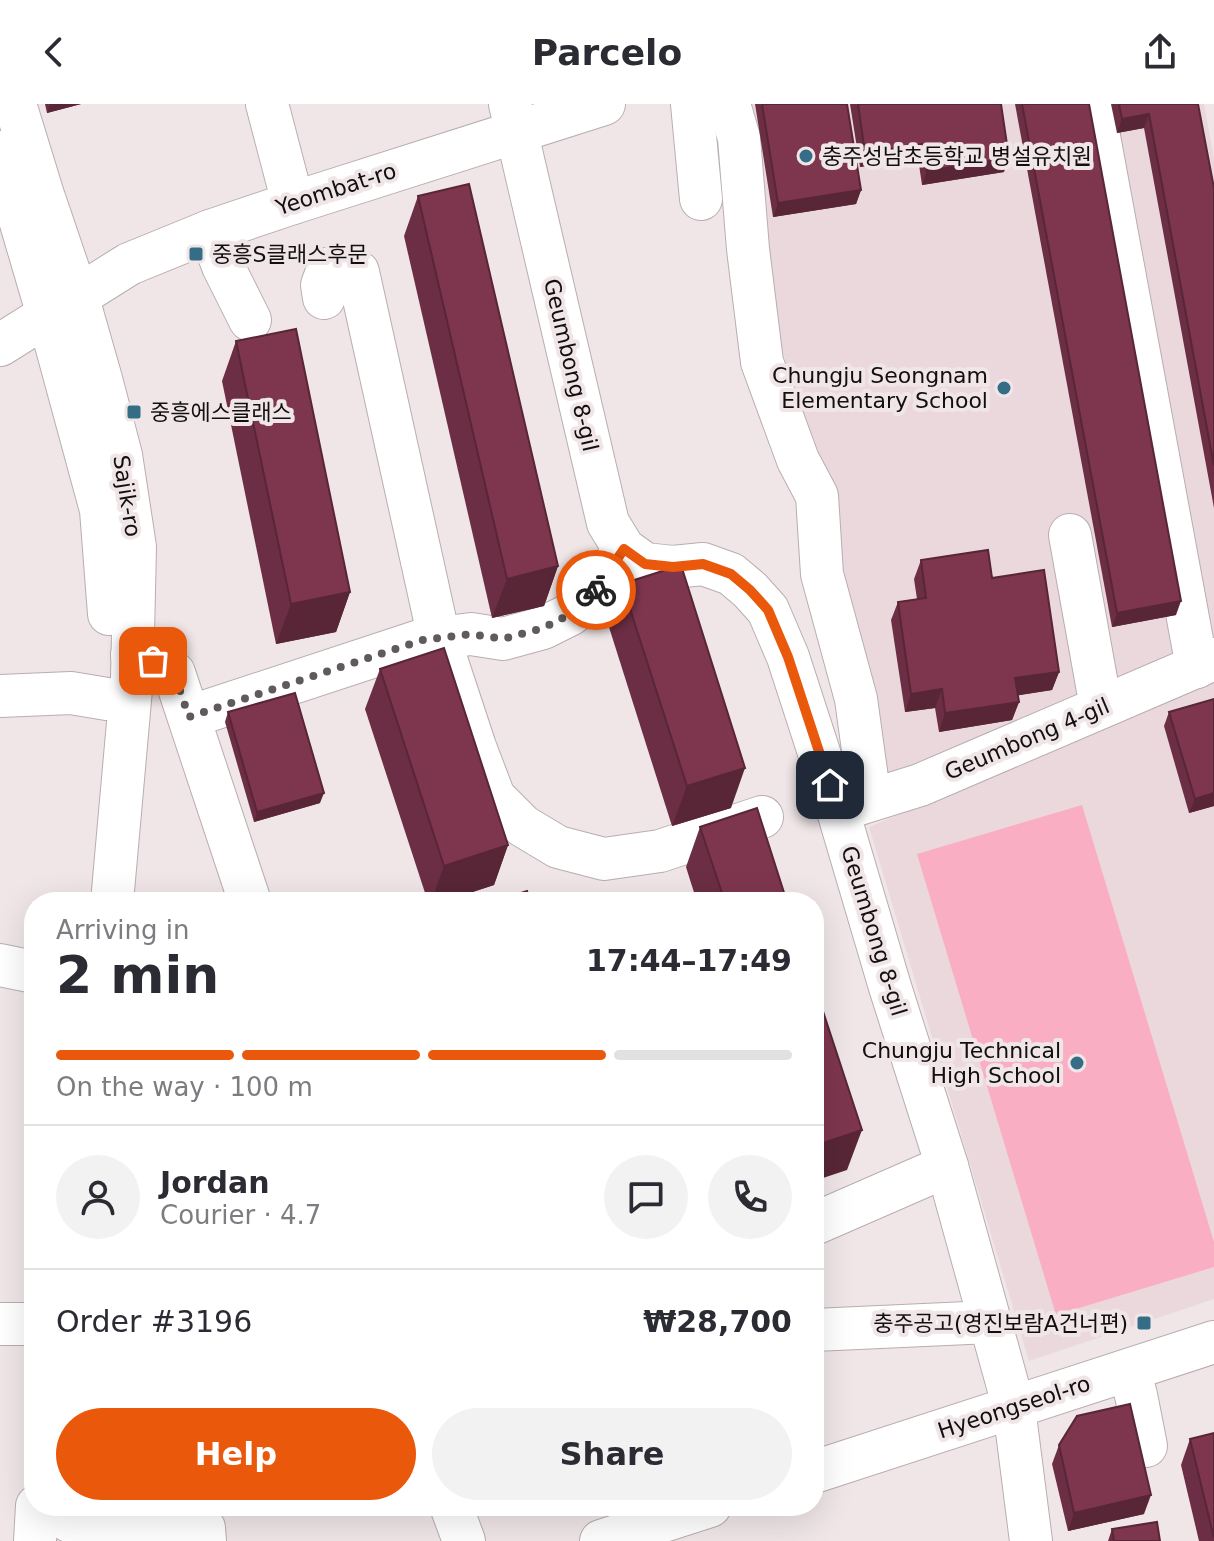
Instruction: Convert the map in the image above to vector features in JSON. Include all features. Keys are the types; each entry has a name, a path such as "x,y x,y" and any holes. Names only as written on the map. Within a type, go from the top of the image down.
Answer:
{"street":[{"name":"Sajik-ro","path":"15,104 42,192 101,510 110,650 90,892"},
{"path":"267,104 293,203"},
{"name":"Yeombat-ro","path":"0,345 129,264 210,231 293,203 513,118 604,104"},
{"path":"692,104 701,199"},
{"path":"729,104 739,138 762,362 798,460 817,496 822,574 856,699 854,806"},
{"path":"1093,104 1205,663"},
{"name":"Geumbong 8-gil","path":"513,118 608,523 624,549 645,564 673,567 703,564 731,574 768,610 854,806 890,987 947,1166 1014,1408 1031,1541"},
{"name":"Sajik-ro","path":"0,152 121,455 135,547 132,655 113,892"},
{"path":"210,231 223,266 250,320"},
{"path":"324,298 322,285 328,269 344,264 358,272 439,638 494,797 523,826 558,847 604,859 660,851 762,817"},
{"path":"1070,535 1101,707"},
{"path":"189,717 423,640 471,634 503,639 543,628 579,607 601,585 624,549"},
{"path":"132,655 148,658 174,673 247,892"},
{"name":"Geumbong 4-gil","path":"854,806 920,785 1205,663"},
{"path":"0,696 71,693 107,699"},
{"path":"0,965 24,970"},
{"path":"824,1220 947,1166"},
{"path":"824,1330 990,1322"},
{"path":"0,1324 24,1324"},
{"name":"Hyeongseol-ro","path":"824,1469 1214,1342"},
{"path":"1129,1370 1146,1446"},
{"path":"455,1516 464,1541"},
{"path":"474,1516 475,1541"},
{"path":"601,1541 708,1518"},
{"path":"56,1523 204,1528 205,1541"}],"shaded area":[{"name":"Chungju Seongnam Elementary School","path":"745,104 1204,104 1214,158 1214,635 1097,688 883,777 815,461 772,316"},
{"name":"Chungju Technical High School","path":"1214,681 1214,1299 1029,1361 869,827"},
{"path":"1082,805 1214,1242 1214,1267 1056,1315 917,854"}],"building":[{"name":"충주성남초등학교 병설유치원","path":"762,104 847,104 861,190 778,203"},
{"path":"858,104 1001,104 1009,158 927,171 923,144 865,153"},
{"path":"1022,104 1089,104 1181,601 1117,613"},
{"path":"1119,104 1198,104 1214,188 1214,466 1149,114 1122,119"},
{"path":"469,184 558,566 507,579 418,196"},
{"path":"296,329 350,592 291,604 236,341"},
{"path":"988,550 992,578 1044,570 1059,672 1015,678 1019,702 945,713 942,689 911,694 898,602 926,598 921,560"},
{"path":"681,565 745,768 687,786 622,584"},
{"path":"444,648 508,845 444,866 380,669"},
{"path":"295,693 324,793 257,812 228,712"},
{"path":"1214,699 1214,793 1195,799 1169,712"},
{"path":"757,808 784,892 722,892 700,827"},
{"path":"824,1014 862,1130 824,1143"},
{"path":"1130,1404 1151,1495 1074,1513 1059,1445 1077,1416"},
{"path":"1214,1433 1214,1538 1190,1439"},
{"path":"1157,1522 1160,1541 1114,1541 1112,1529"}],"way so far":[{"path":"153,661 174,673 189,717 423,640 471,634 503,639 543,628 571,614 596,590"}],"place":[{"name":"충주성남초등학교 병설유치원","path":"806,156"},
{"name":"중흥S클래스후문","path":"196,254"},
{"name":"Chungju Seongnam Elementary School","path":"1004,388"},
{"name":"중흥에스클래스","path":"134,412"},
{"name":"Chungju Technical High School","path":"1077,1063"},
{"name":"충주공고(영진보람A건너편)","path":"1144,1323"}],"route":[{"path":"596,590 624,549 645,564 673,567 703,564 731,574 768,610 788,657 830,785"}]}
